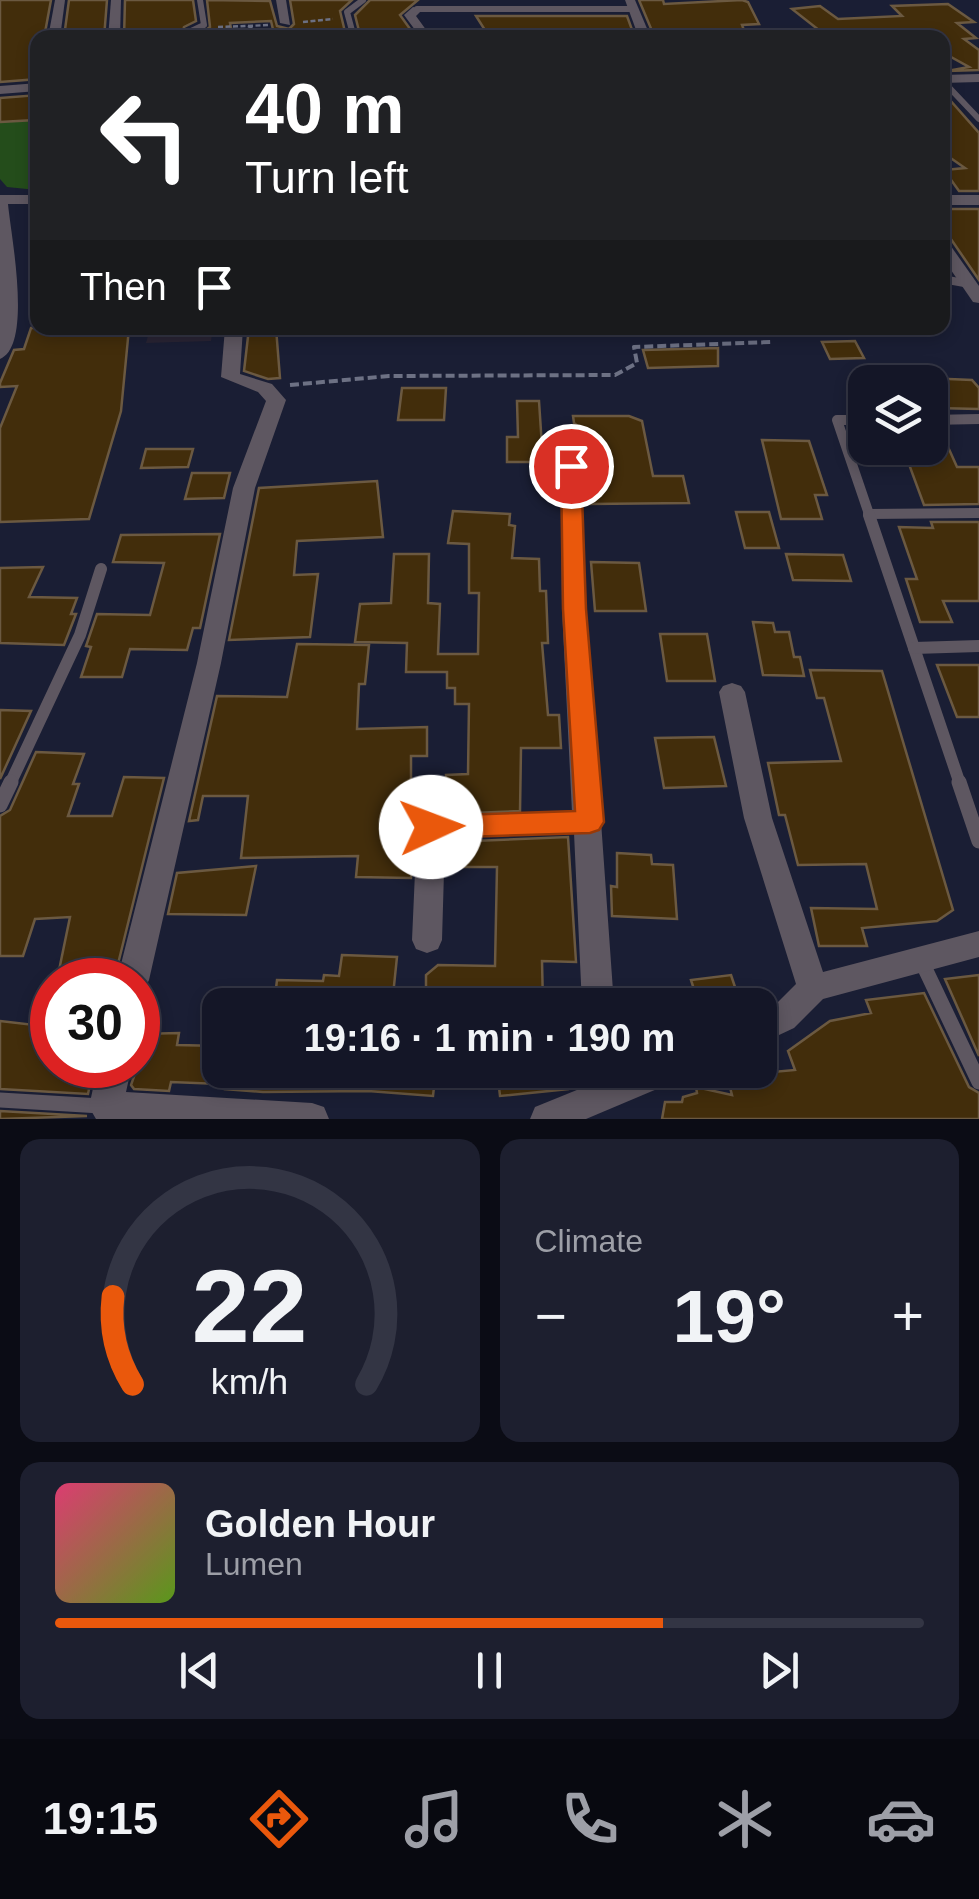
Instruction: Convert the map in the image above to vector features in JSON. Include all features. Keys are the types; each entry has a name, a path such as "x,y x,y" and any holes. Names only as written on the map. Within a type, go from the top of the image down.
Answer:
{"street":[{"path":"55,30 60,0"},
{"path":"114,30 116,0"},
{"path":"282,0 286,23"},
{"path":"631,5 642,30"},
{"path":"417,8 410,15 422,30"},
{"path":"950,79 979,78"},
{"path":"0,90 30,87"},
{"path":"0,354 11,326 0,200 30,199"},
{"path":"950,200 979,200"},
{"path":"950,256 974,291"},
{"path":"138,958 210,664 244,488 276,400 265,388 230,377 233,335"},
{"path":"570,430 574,609 597,988"},
{"path":"732,692 758,818 812,988"},
{"path":"427,940 431,827 590,822"},
{"path":"777,1021 812,988 979,944"},
{"path":"110,1088 106,1107 312,1119"},
{"path":"550,1119 596,1088"}],"lane":[{"path":"193,30 204,25 200,0"},
{"path":"352,30 347,12 363,0"},
{"path":"417,8 430,0"},
{"path":"417,8 631,5"},
{"path":"950,90 979,119"},
{"path":"950,282 974,291"},
{"path":"948,420 979,419"},
{"path":"848,420 837,420 848,453"},
{"path":"852,465 979,841"},
{"path":"868,514 979,513"},
{"path":"0,804 80,636 101,568"},
{"path":"914,648 979,646"},
{"path":"920,958 979,1082"},
{"path":"0,1100 106,1107"}],"path":[{"path":"204,25 248,26 255,30"},
{"path":"265,388 388,376 615,375 637,363 634,347 772,342"}],"shaded area":[{"path":"148,335 212,335 211,341 146,343"}],"green space":[{"path":"30,120 30,189 7,187 0,179 0,122"}],"building":[{"path":"0,0 51,0 45,30 30,30 30,80 0,82"},
{"path":"69,0 107,0 105,30 65,30"},
{"path":"125,0 193,0 196,21 183,30 124,30"},
{"path":"207,0 270,1 277,26 289,29 294,24 290,0 352,0 340,11 345,30 273,30 271,21 230,23 231,30 206,30 210,27"},
{"path":"370,0 418,0 400,15 411,30 359,30 355,15"},
{"path":"639,0 663,0 664,4 742,0 748,2 759,24 742,25 744,30 652,30"},
{"path":"948,4 974,22 957,23 976,38 964,39 979,50 979,70 950,71 969,67 950,56 950,30 819,30 792,9 820,6 838,19 902,16 892,6"},
{"path":"476,16 627,16 632,30 485,30"},
{"path":"30,96 30,120 0,122 0,98"},
{"path":"950,100 979,133 979,191 959,191 950,178 950,169 965,168 950,158"},
{"path":"950,209 979,209 979,280 950,238"},
{"path":"30,331 30,335 128,335 121,411 89,519 0,522 0,428 17,386 0,387 0,383 14,350 24,349"},
{"path":"248,335 277,335 280,378 268,379 244,371"},
{"path":"855,341 864,358 830,359 822,342"},
{"path":"718,348 718,366 648,368 643,350"},
{"path":"948,379 972,380 979,388 979,409 948,408"},
{"path":"402,388 446,388 444,420 398,420"},
{"path":"517,401 539,401 543,462 507,462 507,437 518,437"},
{"path":"573,416 629,416 642,421 653,476 683,476 689,503 590,504 584,431 574,423"},
{"path":"762,440 809,441 827,495 815,495 822,519 781,519"},
{"path":"948,447 957,467 979,467 979,504 924,505 909,465 948,465"},
{"path":"146,449 193,449 188,467 141,468"},
{"path":"192,473 230,473 224,498 185,499"},
{"path":"377,481 383,537 297,541 294,575 318,574 310,637 229,640 259,488"},
{"path":"453,511 510,514 509,525 515,526 512,558 539,559 540,591 546,591 548,643 542,643 548,715 559,715 561,748 521,748 520,811 446,814 446,775 468,774 469,704 455,704 455,688 447,688 447,672 406,672 407,643 355,642 360,604 391,603 394,554 429,554 428,603 440,604 438,654 478,654 479,593 469,593 469,544 448,543"},
{"path":"736,512 769,512 779,548 745,548"},
{"path":"931,522 979,522 979,601 943,601 952,622 920,622 906,579 917,579 899,527 933,528"},
{"path":"220,534 200,628 193,628 187,650 130,649 122,677 81,677 97,614 150,615 164,563 113,562 121,535"},
{"path":"786,554 843,555 851,581 793,580"},
{"path":"591,562 639,563 646,611 595,611"},
{"path":"43,567 29,597 77,598 71,614 76,614 64,645 0,643 0,568"},
{"path":"753,622 773,623 775,632 789,632 794,657 800,657 804,676 763,675"},
{"path":"660,634 707,634 715,681 667,681"},
{"path":"297,644 369,645 365,684 359,684 357,729 427,727 427,756 411,756 411,822 415,822 411,878 356,877 358,856 241,858 248,796 203,796 198,820 189,821 217,696 287,697"},
{"path":"937,665 979,665 979,717 957,717"},
{"path":"810,670 882,671 953,910 937,921 862,928 867,946 819,946 811,908 877,909 866,864 798,865 785,815 779,815 768,763 841,761 824,698 817,698"},
{"path":"0,710 31,711 0,779"},
{"path":"714,737 726,786 664,788 655,738"},
{"path":"36,752 84,754 73,784 79,784 68,816 112,816 124,777 164,778 119,958 62,958 70,917 35,919 23,956 0,956 0,816 10,810"},
{"path":"568,837 576,962 542,961 543,988 426,988 426,975 438,965 495,966 497,867 448,867 449,842"},
{"path":"617,853 651,855 652,864 673,865 677,919 612,916 611,886 617,887"},
{"path":"256,866 246,915 168,914 177,873"},
{"path":"342,955 397,957 394,988 276,988 277,980 323,981 324,975 339,976"},
{"path":"731,975 735,988 694,988 691,980"},
{"path":"979,975 979,1056 945,979"},
{"path":"924,993 969,1087 979,1093 979,1119 662,1119 665,1102 682,1102 683,1097 697,1093 696,1088 732,1095 730,1088 777,1088 777,1072 795,1070 788,1051 830,1021 871,1013 866,1000"},
{"path":"0,1021 30,1024 30,1088 89,1088 88,1094 0,1089"},
{"path":"160,1033 179,1033 177,1045 202,1046 202,1083 171,1082 169,1091 134,1089 160,1088"},
{"path":"225,1088 434,1088 433,1096"},
{"path":"499,1088 568,1088 568,1089 500,1096"},
{"path":"0,1111 87,1116 0,1119"}],"route":[{"path":"431,827 590,822 574,609 571,466"}]}
